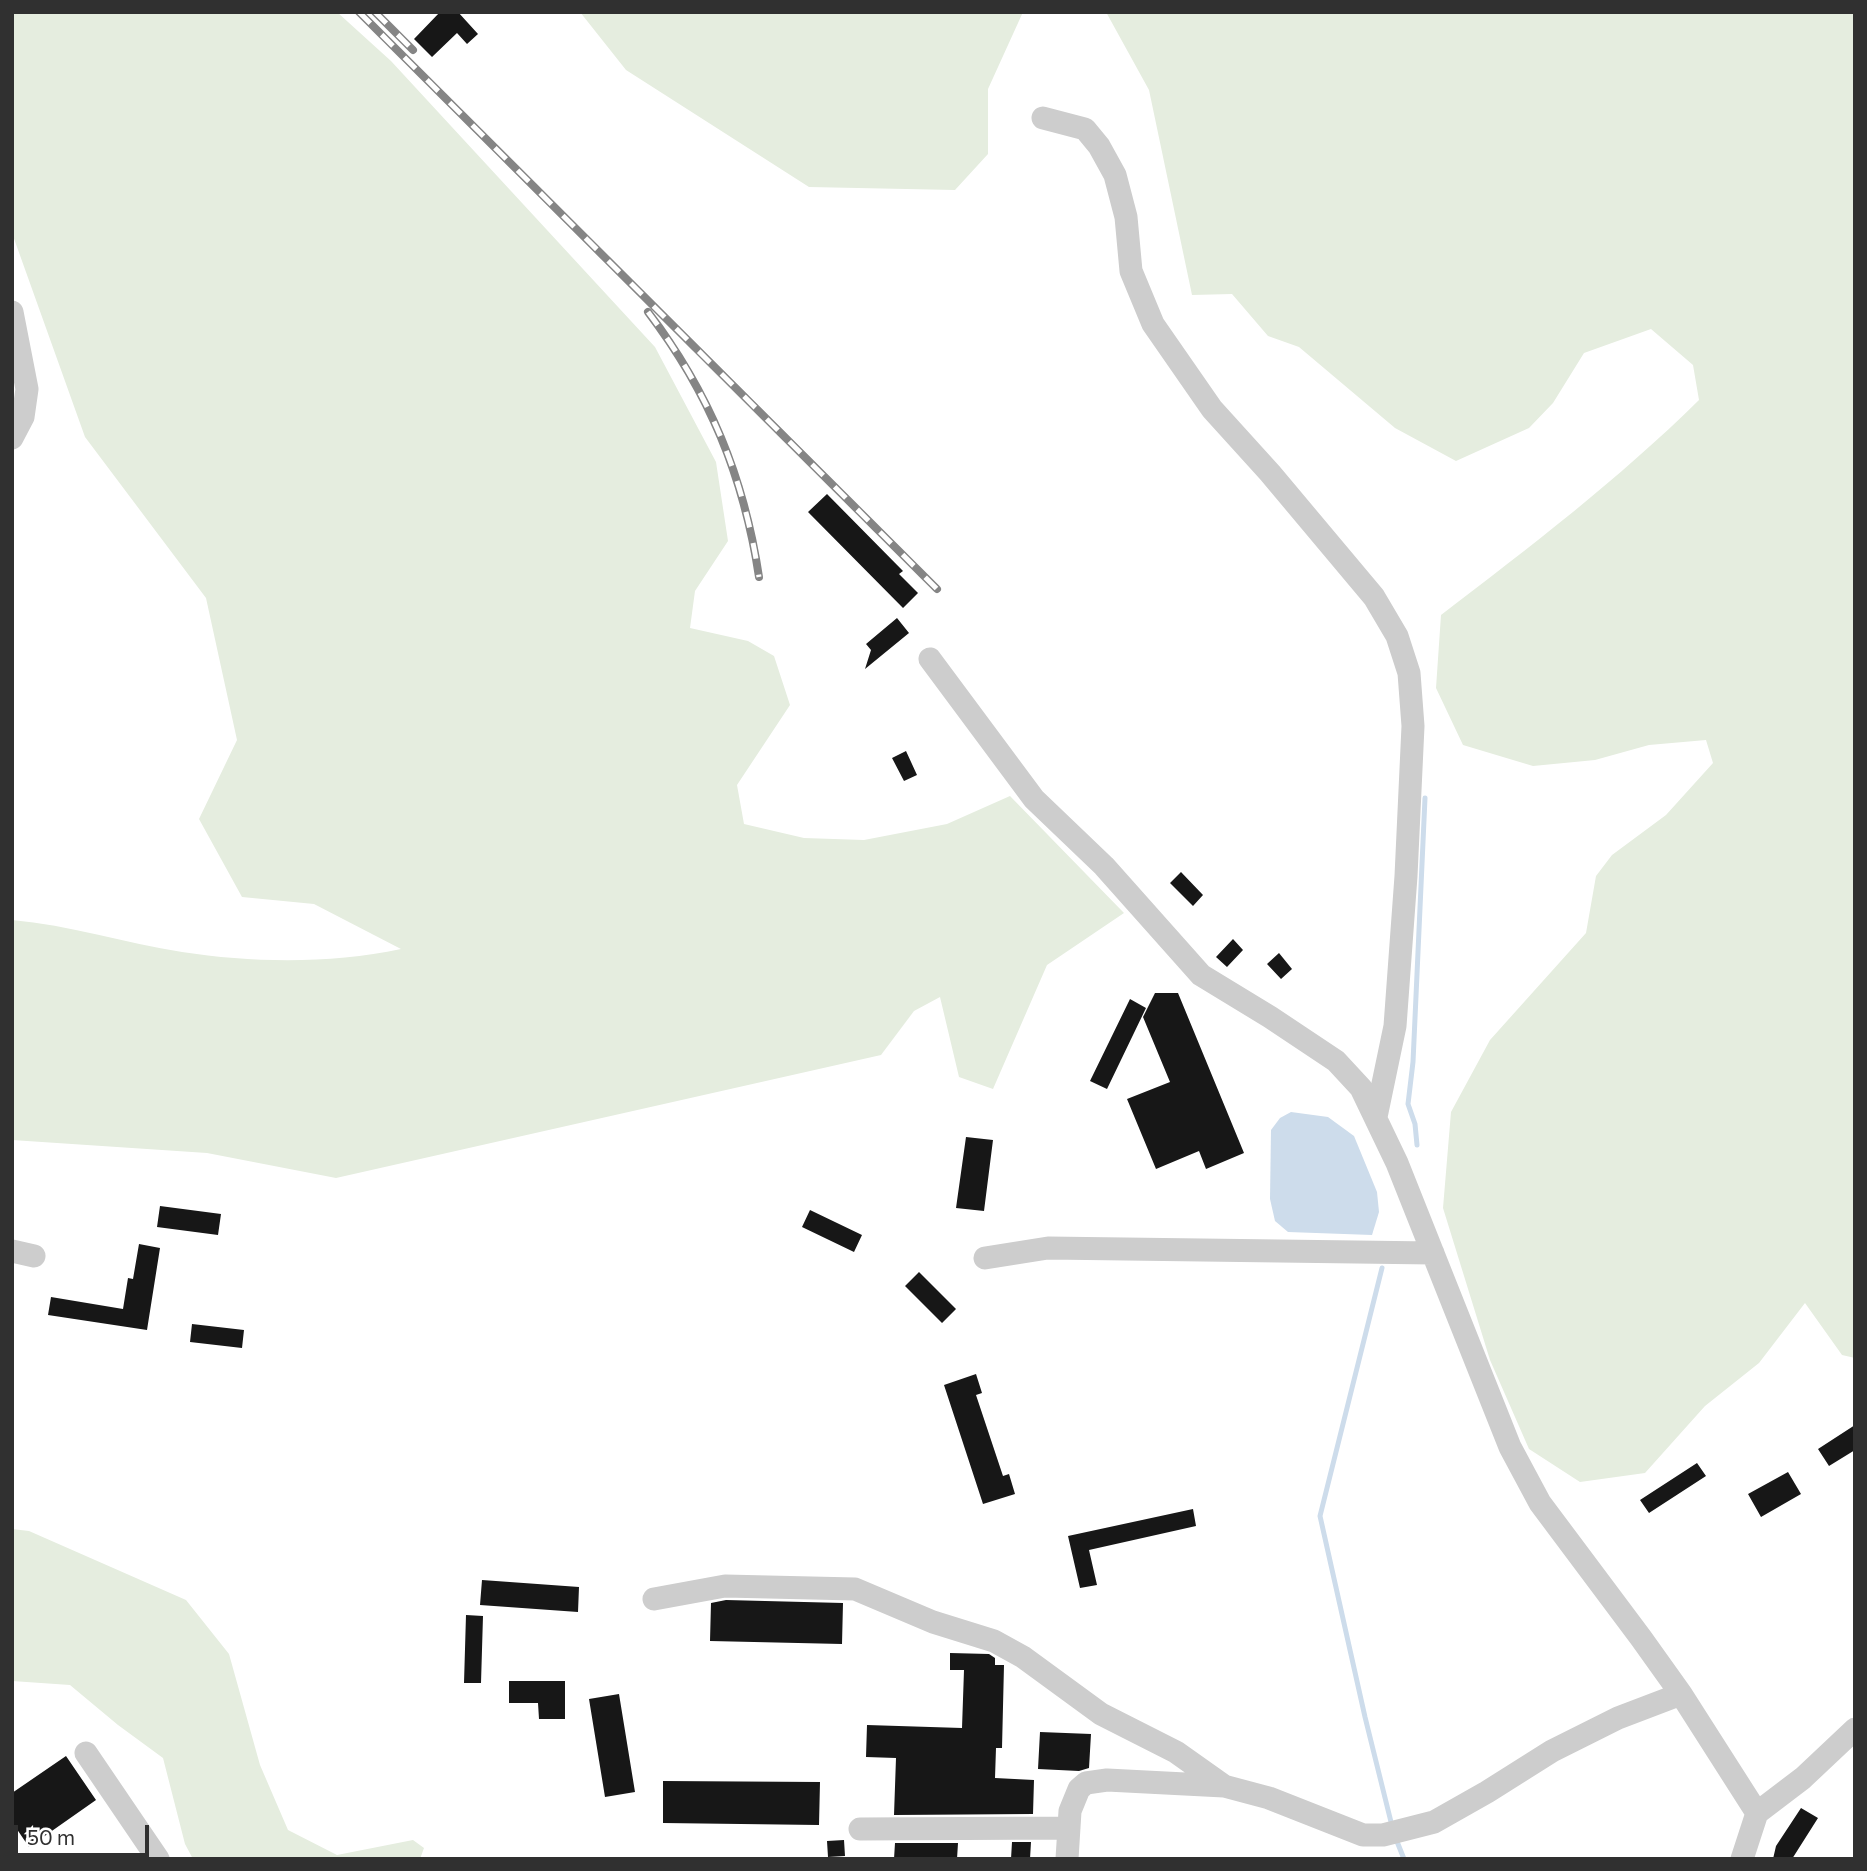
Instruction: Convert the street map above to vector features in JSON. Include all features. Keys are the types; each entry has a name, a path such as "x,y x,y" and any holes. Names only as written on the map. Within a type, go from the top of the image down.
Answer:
{"street":[{"path":"1043,118 1085,130 1099,146 1115,175 1126,216 1131,271 1153,324 1212,410 1270,473 1374,597 1397,636 1409,673 1413,740 1395,1026 1376,1117"},
{"path":"12,312 27,389 23,417 12,438"},
{"path":"930,659 1034,799 1104,866 1201,975 1336,1061 1361,1088 1397,1163 1510,1447 1540,1503 1641,1637 1758,1813"},
{"path":"985,1258 1048,1248 1433,1253"},
{"path":"654,1599 725,1586 856,1589 933,1622 994,1641 1023,1657 1101,1714 1176,1752 1224,1786"},
{"path":"1067,1859 1070,1811 1079,1789 1086,1783 1107,1780 1224,1786 1269,1798 1363,1835 1394,1833 1434,1822 1552,1751 1618,1718 1681,1694"},
{"path":"1742,1859 1758,1813 1803,1778 1855,1729"},
{"path":"86,1753 158,1859"},
{"path":"860,1829 1069,1828"}],"shaded area":[{"path":"12,12 337,12 391,61 655,347 716,462 728,541 695,591 690,628 748,641 774,656 790,705 737,785 744,824 804,838 864,840 947,824 1010,796 1124,913 1047,965 993,1089 959,1077 940,997 914,1011 881,1055 336,1178 207,1153 12,1140 12,920 209,956 264,960 320,959 401,949 314,904 242,897 199,819 237,740 206,598 85,437 12,233"},
{"path":"580,12 1023,12 988,89 988,154 955,190 809,187 626,70"},
{"path":"1106,12 1855,12 1855,1358 1842,1355 1805,1303 1759,1363 1705,1406 1645,1473 1580,1482 1529,1449 1490,1360 1443,1208 1451,1112 1490,1040 1586,933 1596,876 1612,855 1666,815 1713,763 1706,740 1649,745 1595,760 1533,766 1463,745 1436,688 1441,615 1606,485 1699,400 1693,365 1651,329 1584,353 1553,403 1529,428 1456,461 1395,428 1299,347 1268,336 1232,294 1192,295 1149,90"},
{"path":"12,1529 29,1531 186,1600 229,1654 260,1765 288,1830 337,1855 413,1840 424,1848 420,1859 193,1859 185,1844 163,1758 70,1685 12,1681"}],"water":[{"path":"1291,1112 1328,1117 1354,1136 1377,1192 1379,1212 1372,1235 1288,1232 1275,1221 1270,1199 1271,1130 1280,1118"}],"building":[{"path":"440,12 458,12 478,34 467,44 457,33 432,57 414,39"},
{"path":"827,494 903,571 899,574 918,593 903,608 808,512"},
{"path":"897,618 909,633 865,669 871,650 866,644"},
{"path":"906,751 917,775 904,781 892,758"},
{"path":"1181,872 1203,895 1193,906 1170,883"},
{"path":"1233,939 1243,950 1227,967 1216,957"},
{"path":"1279,953 1292,969 1281,979 1267,964"},
{"path":"1155,993 1178,993 1244,1153 1206,1169 1199,1151 1156,1169 1127,1099 1170,1082 1143,1017"},
{"path":"1130,999 1146,1008 1107,1089 1090,1081"},
{"path":"966,1137 993,1140 984,1211 956,1208"},
{"path":"160,1206 221,1214 218,1235 157,1227"},
{"path":"810,1210 862,1235 854,1252 802,1227"},
{"path":"139,1244 160,1248 147,1330 48,1315 51,1297 123,1309 128,1278 133,1279"},
{"path":"919,1272 956,1309 942,1323 905,1286"},
{"path":"192,1324 244,1330 242,1348 190,1342"},
{"path":"976,1374 982,1393 976,1395 1003,1476 1009,1474 1015,1494 983,1504 944,1385"},
{"path":"1855,1425 1855,1450 1829,1466 1818,1449"},
{"path":"1697,1463 1706,1476 1649,1513 1640,1500"},
{"path":"1788,1472 1801,1494 1761,1517 1748,1494"},
{"path":"1193,1509 1196,1526 1089,1550 1097,1585 1080,1588 1068,1536"},
{"path":"482,1580 579,1587 578,1612 480,1605"},
{"path":"726,1600 843,1603 842,1644 710,1641 711,1603"},
{"path":"466,1615 483,1616 481,1683 464,1683"},
{"path":"950,1653 989,1654 995,1658 995,1665 1004,1665 1002,1748 996,1748 995,1778 1034,1780 1033,1814 894,1815 896,1758 866,1757 867,1725 962,1728 964,1670 950,1670"},
{"path":"509,1681 565,1681 565,1719 539,1719 538,1703 509,1703"},
{"path":"619,1694 635,1792 605,1797 589,1699"},
{"path":"1040,1732 1091,1734 1089,1768 1079,1771 1038,1769"},
{"path":"66,1756 96,1800 29,1847 12,1822 12,1793"},
{"path":"663,1781 820,1782 819,1825 663,1823"},
{"path":"1801,1808 1818,1818 1792,1859 1773,1859 1776,1846"},
{"path":"844,1840 845,1856 828,1857 827,1841"},
{"path":"1012,1842 1031,1842 1030,1859 1011,1859"},
{"path":"895,1843 958,1843 957,1859 894,1859"}],"waterway":[{"path":"1417,1145 1415,1124 1408,1104 1413,1062 1425,798"},
{"path":"1382,1268 1320,1516 1392,1826"},
{"path":"1396,1839 1404,1859"}],"railway":[{"path":"359,12 937,589"},
{"path":"375,12 413,50"},
{"path":"648,312 689,373 721,437 744,505 759,577"}]}
